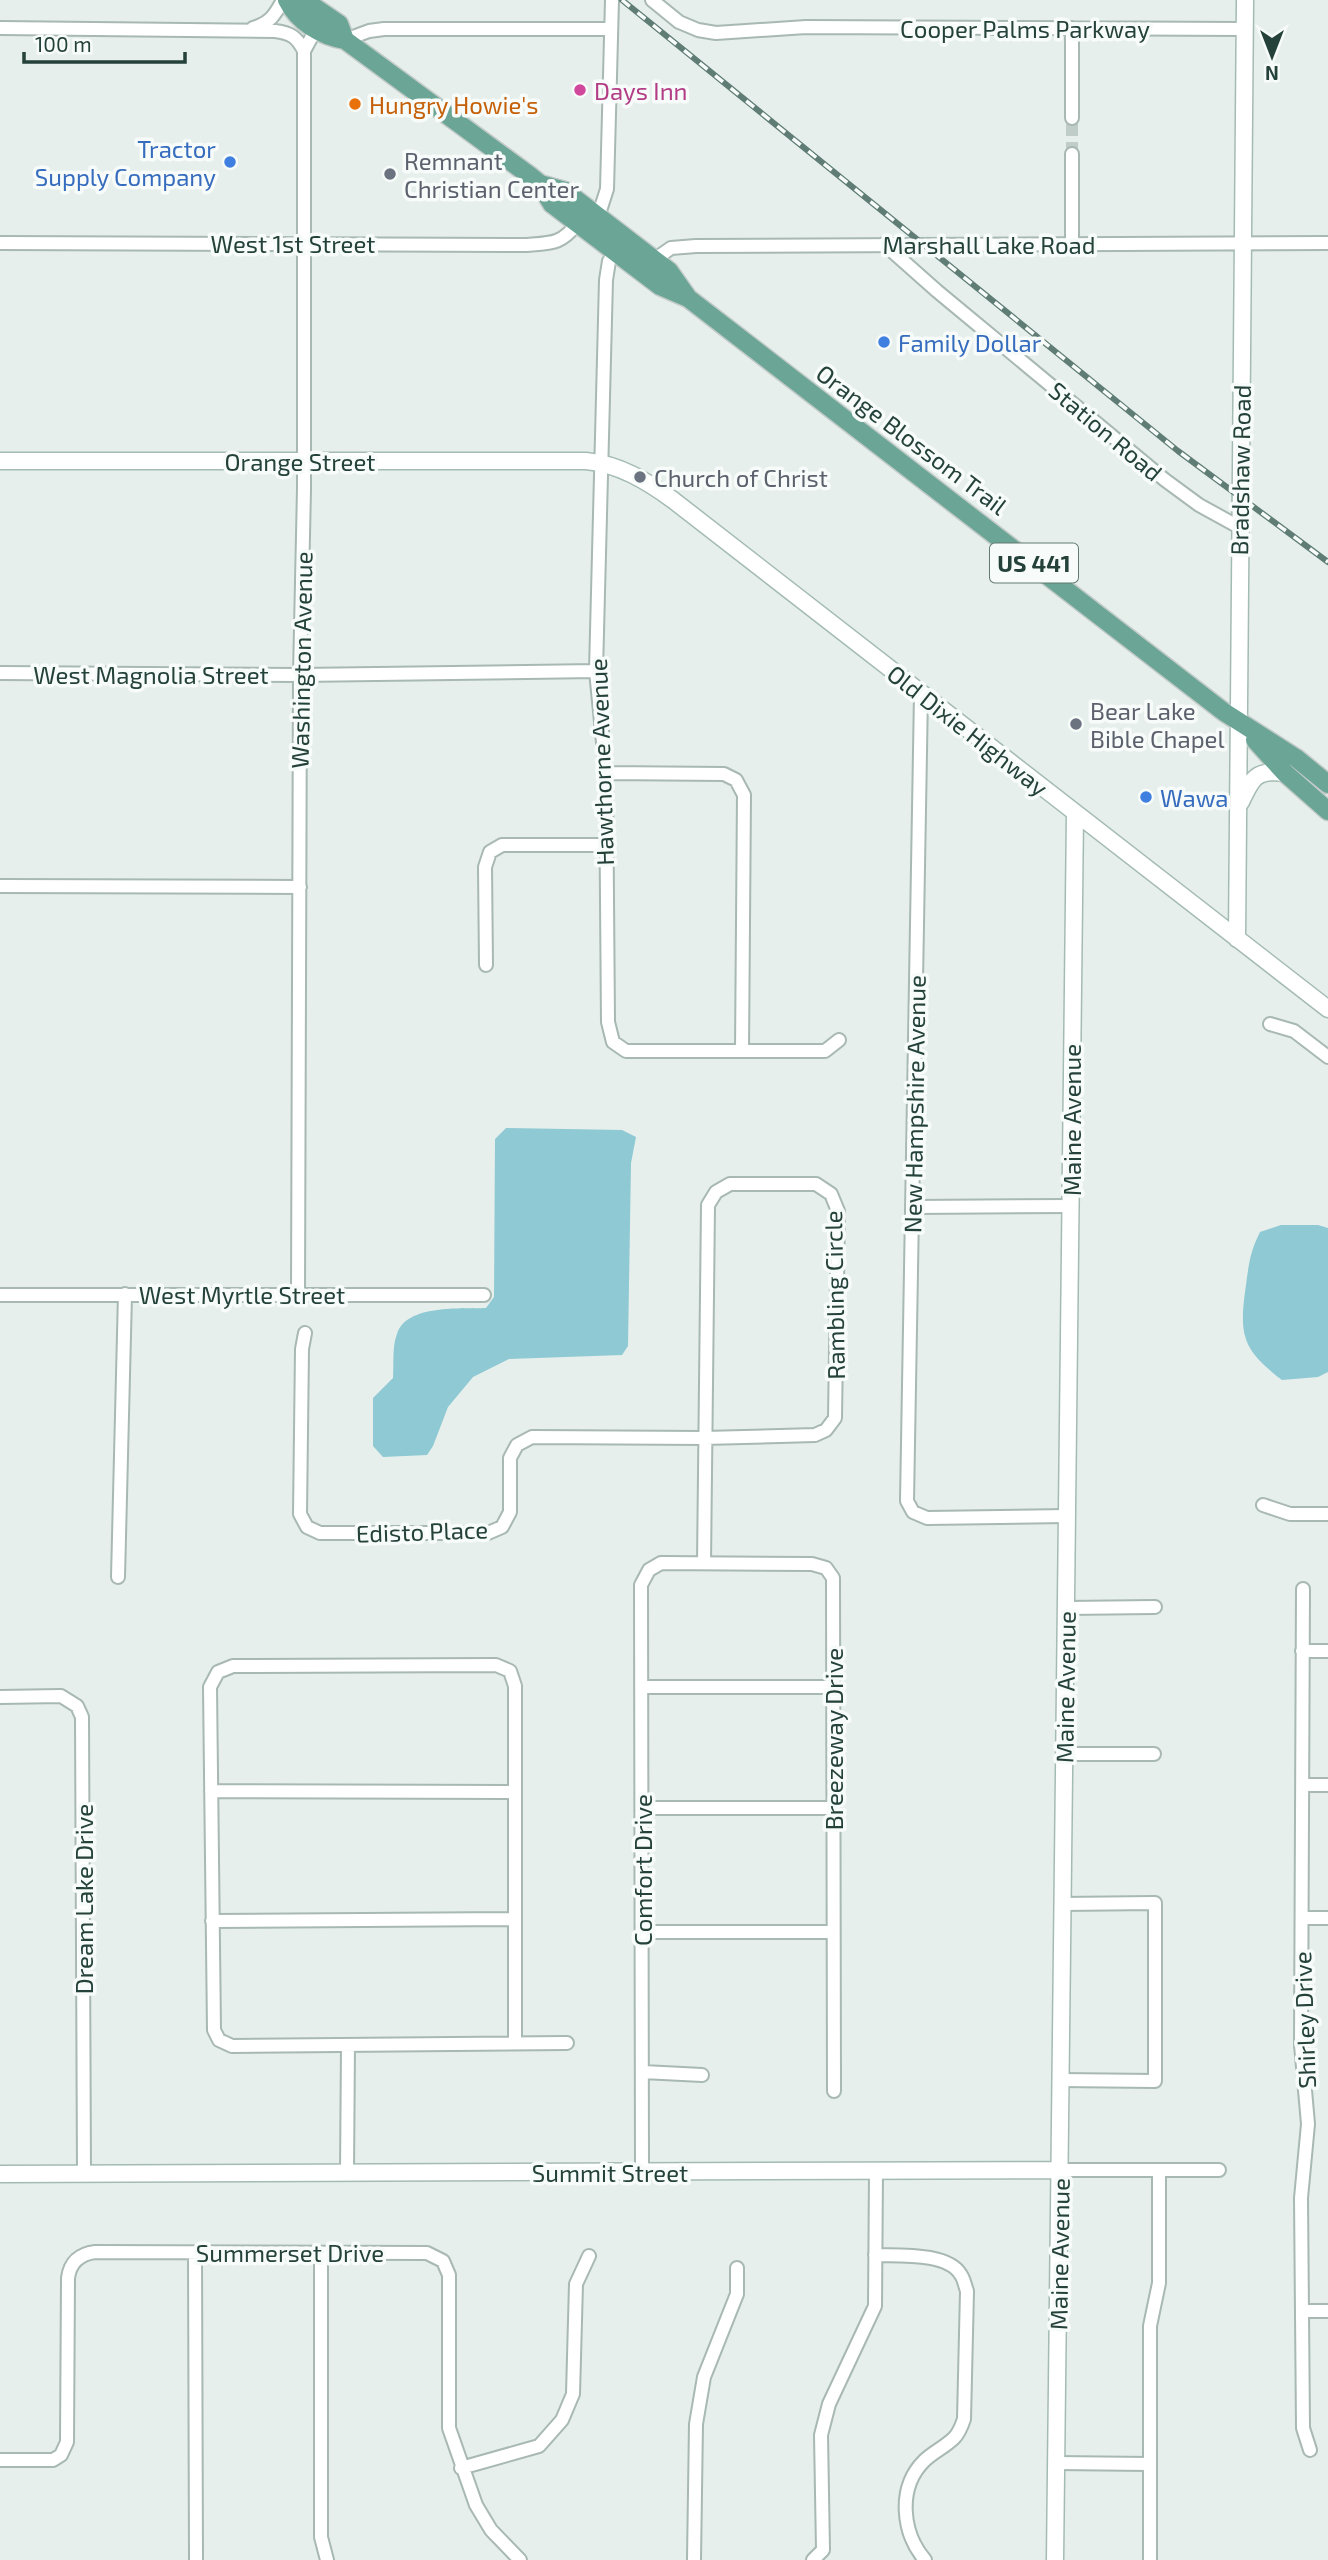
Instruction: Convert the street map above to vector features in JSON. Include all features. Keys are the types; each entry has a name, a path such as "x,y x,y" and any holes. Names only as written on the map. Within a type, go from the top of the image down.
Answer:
{"main road":[{"name":"Orange Blossom Trail","path":"285,0 294,14 326,37 345,40 540,184 565,191 669,271 688,298"},
{"name":"Orange Blossom Trail","path":"304,0 339,24 345,40"},
{"name":"Orange Blossom Trail","path":"540,184 552,204 660,286 688,298 1238,722 1296,758 1328,784"},
{"name":"Orange Blossom Trail","path":"1238,722 1285,773 1328,811"}],"street":[{"path":"249,30 273,18 285,0"},
{"path":"598,217 607,190 612,0"},
{"name":"Cooper Palms Parkway","path":"652,0 679,22 698,30 716,33 806,27 1245,29"},
{"name":"Bradshaw Road","path":"1237,939 1245,0"},
{"path":"0,28 249,30 288,33 298,39 304,51"},
{"path":"1072,28 1072,118"},
{"name":"Washington Avenue","path":"298,1293 304,51 316,29"},
{"path":"345,40 369,31 384,29 611,29"},
{"path":"1072,154 1072,244"},
{"name":"West 1st Street","path":"0,243 550,243 566,238 578,223"},
{"name":"Marshall Lake Road","path":"654,260 671,248 684,246 1328,243"},
{"name":"Station Road","path":"884,244 1165,480 1199,505 1239,527"},
{"name":"Hawthorne Avenue","path":"617,252 609,261 606,280 596,671 606,773 608,1022 613,1042 626,1051 825,1051 839,1040"},
{"name":"Orange Street","path":"0,461 600,463"},
{"name":"Old Dixie Highway","path":"600,463 627,472 661,491 1328,1009"},
{"name":"West Magnolia Street","path":"0,673 300,675 596,671"},
{"name":"New Hampshire Avenue","path":"921,694 907,1500 913,1512 927,1518 1067,1516"},
{"path":"606,773 724,774 736,780 744,795 742,1051"},
{"path":"1239,808 1254,778 1260,773 1285,773"},
{"name":"Maine Avenue","path":"1055,2560 1075,813"},
{"path":"486,965 485,867 490,852 502,845 606,845"},
{"path":"0,886 300,887"},
{"path":"1270,1024 1294,1031 1328,1057"},
{"name":"Rambling Circle","path":"704,1438 815,1435 826,1430 835,1418 838,1211 831,1194 816,1184 730,1184 716,1192 708,1205 704,1438 704,1563"},
{"path":"912,1207 1071,1206"},
{"name":"West Myrtle Street","path":"0,1294 484,1295"},
{"path":"118,1577 125,1294"},
{"name":"Edisto Place","path":"306,1333 302,1349 300,1514 307,1527 320,1533 488,1533 502,1527 510,1511 510,1458 517,1445 532,1437 704,1438"},
{"path":"1263,1505 1290,1514 1328,1514"},
{"name":"Breezeway Drive","path":"649,1570 661,1563 812,1564 826,1568 833,1577 834,2091"},
{"name":"Comfort Drive","path":"642,2172 641,1585 649,1570"},
{"name":"Shirley Drive","path":"1303,1589 1301,2045 1308,2124 1301,2198 1303,2428 1310,2450"},
{"path":"1066,1608 1156,1607"},
{"path":"1302,1651 1328,1651"},
{"path":"515,2042 515,1686 510,1671 496,1665 233,1665 218,1672 210,1687 214,2030 219,2040 232,2046 567,2043"},
{"path":"641,1687 833,1687"},
{"name":"Dream Lake Drive","path":"0,1697 61,1696 77,1706 82,1717 84,2174"},
{"path":"1064,1754 1154,1754"},
{"path":"1302,1784 1328,1784"},
{"path":"211,1791 514,1792"},
{"path":"642,1808 832,1808"},
{"path":"1060,2080 1155,2081 1155,1903 1062,1904"},
{"path":"1302,1918 1328,1918"},
{"path":"212,1921 513,1919"},
{"path":"642,1932 833,1932"},
{"path":"347,2172 348,2045"},
{"path":"642,2072 702,2075"},
{"path":"1150,2560 1150,2326 1159,2283 1159,2170"},
{"name":"Summit Street","path":"0,2174 1219,2170"},
{"path":"813,2560 823,2550 821,2434 829,2404 875,2306 876,2172"},
{"name":"Summerset Drive","path":"0,2460 52,2460 61,2455 67,2442 67,2284 74,2262 82,2255 95,2252 418,2252 438,2257 446,2265 450,2281 449,2428 461,2468 476,2505 491,2530 520,2560"},
{"path":"195,2253 196,2560"},
{"path":"321,2253 321,2538 327,2560"},
{"path":"875,2255 925,2257 946,2262 961,2273 967,2291 964,2419 956,2437 922,2462 911,2481 906,2504 907,2529 915,2548 925,2560"},
{"path":"461,2468 538,2446 562,2420 573,2394 576,2284 589,2256"},
{"path":"694,2560 696,2424 704,2377 737,2294 737,2268"},
{"path":"1302,2311 1328,2311"},
{"path":"1056,2463 1149,2464"}],"water":[{"path":"506,1128 622,1130 636,1137 631,1163 628,1346 622,1355 509,1359 473,1377 448,1407 427,1455 383,1457 373,1446 373,1398 393,1378 394,1344 402,1324 411,1317 436,1310 486,1308 494,1297 495,1139"},
{"path":"1281,1225 1318,1225 1328,1228 1328,1372 1318,1377 1282,1380 1258,1359 1246,1339 1243,1316 1252,1252 1260,1232"}],"tunnel":[{"path":"1072,118 1072,154"}],"railway":[{"path":"622,0 1178,451 1328,562"}],"place":[{"name":"Days Inn","path":"580,90"},
{"name":"Hungry Howie's","path":"355,104"},
{"name":"Tractor Supply Company","path":"230,162"},
{"name":"Remnant Christian Center","path":"390,174"},
{"name":"Family Dollar","path":"884,342"},
{"name":"Church of Christ","path":"640,477"},
{"name":"Bear Lake Bible Chapel","path":"1076,724"},
{"name":"Wawa","path":"1146,797"}]}
